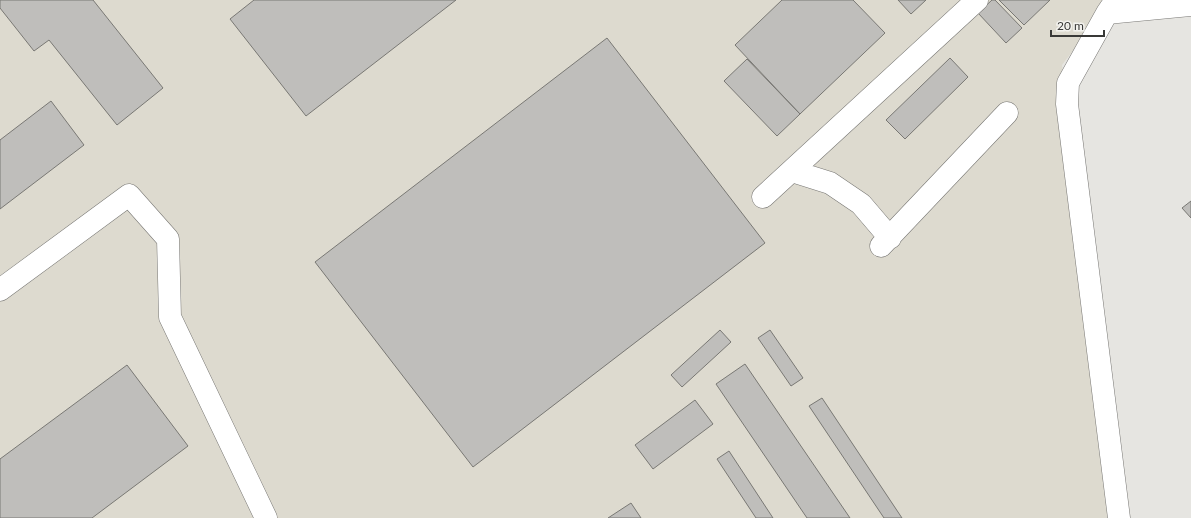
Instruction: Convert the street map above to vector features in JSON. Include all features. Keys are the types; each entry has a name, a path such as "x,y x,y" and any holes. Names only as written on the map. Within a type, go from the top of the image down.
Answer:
{"street":[{"path":"764,197 977,0"},
{"path":"1120,518 1067,104 1068,83 1112,6 1191,5"},
{"path":"792,171 830,183 861,204 885,242 1007,113"},
{"path":"0,290 129,194 168,239 170,317 266,518"}],"shaded area":[{"path":"0,0 1112,0 1062,65 1123,518 0,518"}],"building":[{"path":"0,0 93,0 163,88 117,125 49,40 34,51 0,8"},
{"path":"254,0 456,0 306,116 230,19"},
{"path":"782,0 853,0 885,33 800,114 735,45"},
{"path":"898,0 926,0 911,14"},
{"path":"992,0 995,0 1022,28 1006,43 978,13"},
{"path":"999,0 1050,0 1024,25"},
{"path":"607,38 765,243 473,467 315,262"},
{"path":"950,58 968,77 905,139 886,120"},
{"path":"747,59 800,114 777,136 724,81"},
{"path":"51,101 84,145 0,209 0,140"},
{"path":"1191,201 1191,218 1182,208"},
{"path":"720,330 731,342 682,387 671,375"},
{"path":"770,330 803,378 791,386 758,338"},
{"path":"745,364 850,518 807,518 716,384"},
{"path":"127,365 188,446 92,518 0,518 0,459"},
{"path":"822,398 902,518 884,518 809,406"},
{"path":"695,400 713,424 653,469 635,445"},
{"path":"729,451 773,518 756,518 717,459"},
{"path":"631,503 641,518 608,518"}]}
